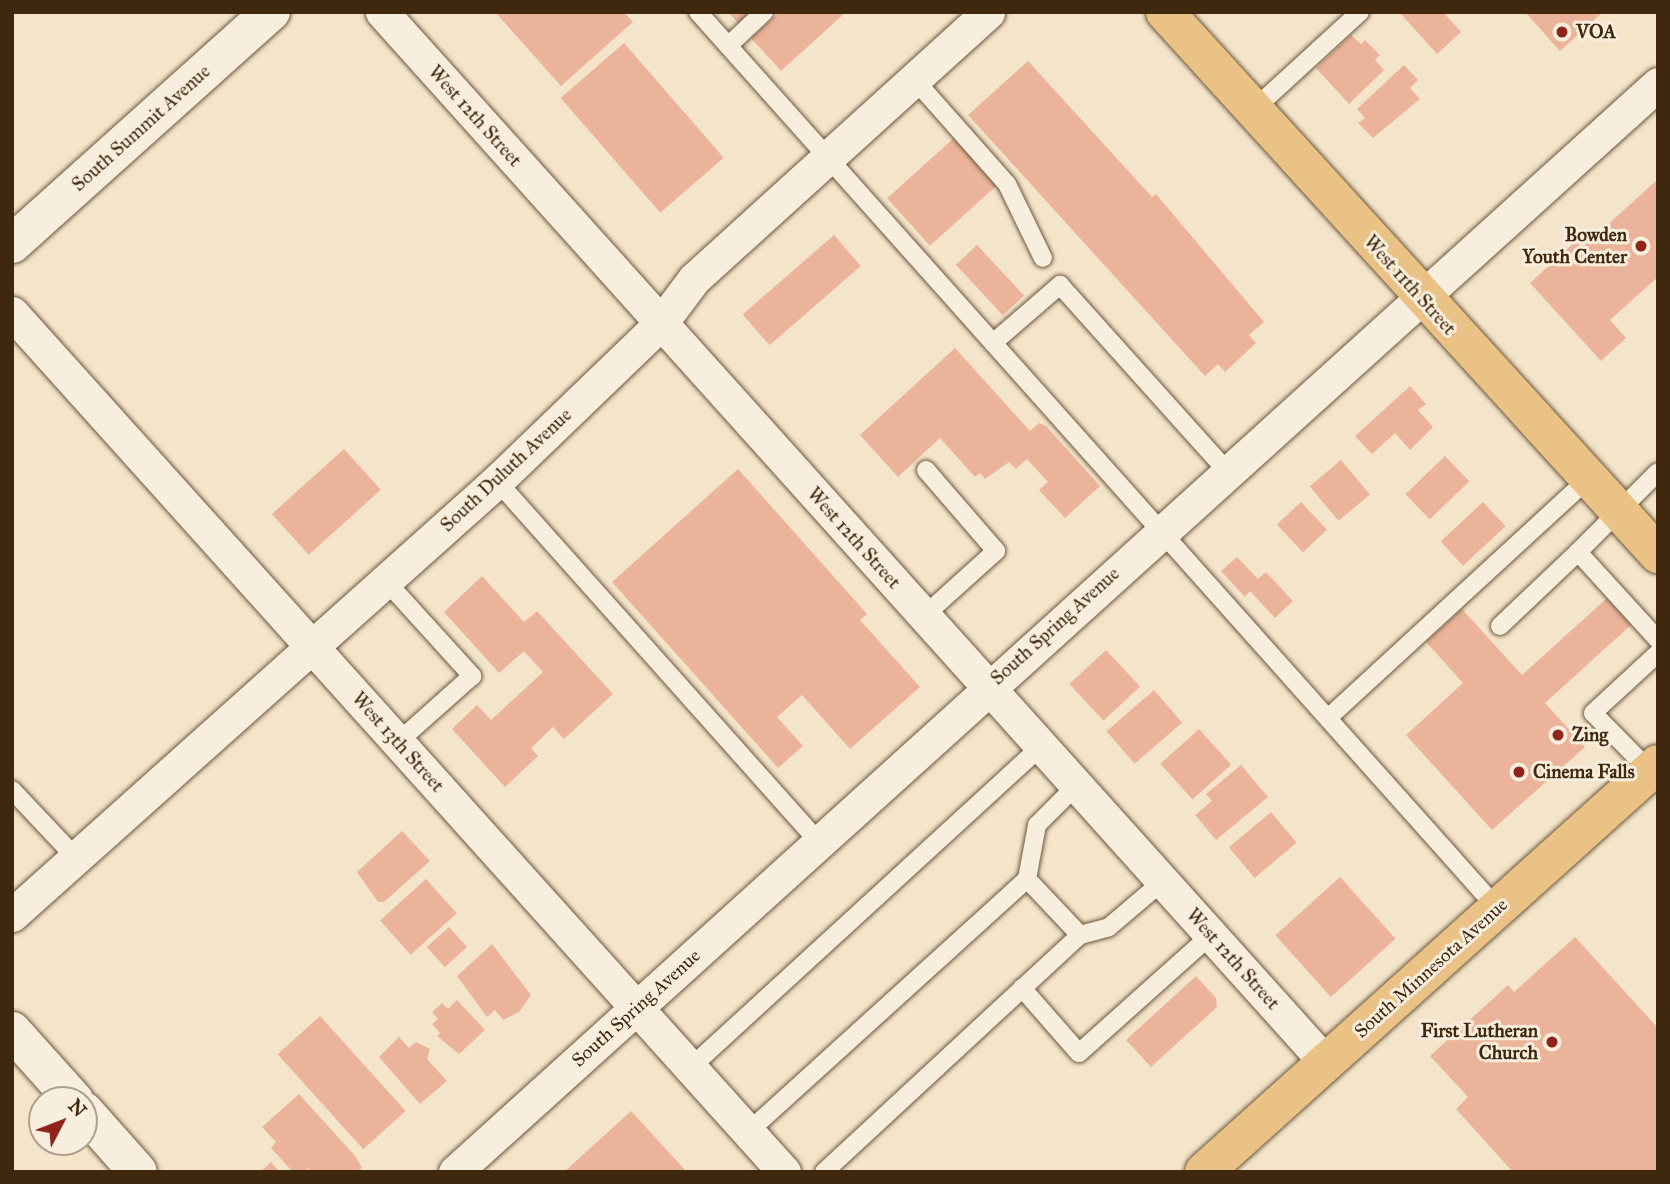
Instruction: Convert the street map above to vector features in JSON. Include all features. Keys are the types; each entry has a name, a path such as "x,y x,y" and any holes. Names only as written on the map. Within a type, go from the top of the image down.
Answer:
{"main road":[{"name":"West 11th Street","path":"1165,12 1420,297 1658,554"},
{"name":"South Minnesota Avenue","path":"1204,1172 1654,768"}],"street":[{"name":"South Summit Avenue","path":"12,244 271,12"},
{"name":"West 12th Street","path":"382,12 1326,1063"},
{"name":"South Duluth Avenue","path":"12,915 497,481 661,323 694,279 988,12"},
{"name":"South Spring Avenue","path":"455,1172 988,686 1658,84"},
{"name":"West 13th Street","path":"12,313 783,1172"},
{"path":"12,1031 61,1086"},
{"path":"98,1127 138,1172"}],"lane":[{"path":"698,12 1497,908"},
{"path":"728,46 764,12"},
{"path":"1253,110 1360,12"},
{"path":"914,79 1007,184 1043,258"},
{"path":"993,343 1060,285 1227,471"},
{"path":"924,616 996,551 926,470"},
{"path":"1500,626 1658,472"},
{"path":"1328,718 1588,479"},
{"path":"497,481 818,841"},
{"path":"1578,552 1658,640"},
{"path":"385,580 472,676 398,742"},
{"path":"1654,768 1593,713 1658,653"},
{"path":"690,1068 1042,747"},
{"path":"748,1132 1027,879 1037,825 1077,785"},
{"path":"12,790 76,858"},
{"path":"1027,879 1080,935"},
{"path":"824,1172 1080,935 1109,927 1163,881"},
{"path":"1022,988 1079,1053 1211,935"}],"building":[{"path":"495,12 624,12 633,22 561,86"},
{"path":"728,12 752,12 739,24"},
{"path":"780,12 846,12 781,71 751,38"},
{"path":"1399,12 1443,12 1461,32 1437,54"},
{"name":"VOA","path":"1525,12 1603,12 1560,51"},
{"path":"1351,35 1361,44 1365,40 1380,55 1375,60 1384,70 1349,104 1316,68"},
{"path":"624,43 724,158 660,213 561,98"},
{"path":"1028,61 1152,197 1156,194 1264,322 1249,335 1256,343 1225,372 1218,364 1205,376 968,115"},
{"path":"1404,65 1418,80 1410,88 1420,99 1373,138 1358,123 1365,118 1357,109"},
{"path":"954,138 997,186 930,246 887,198"},
{"path":"1658,179 1658,277 1610,320 1626,338 1601,361 1530,283 1576,241 1582,248"},
{"path":"834,235 861,266 770,345 743,314"},
{"path":"977,245 1024,295 1003,315 956,265"},
{"path":"955,348 1030,431 1039,423 1046,426 1100,486 1065,518 1039,490 1048,482 1027,459 1016,469 1009,462 985,479 980,473 975,477 940,438 898,477 860,435"},
{"path":"1410,386 1426,404 1418,410 1433,427 1410,450 1395,433 1372,454 1355,436"},
{"path":"344,449 381,490 309,555 272,514"},
{"path":"1445,456 1469,481 1430,519 1405,494"},
{"path":"1341,460 1370,494 1339,521 1310,486"},
{"path":"738,469 867,614 860,620 920,687 850,749 802,695 777,717 803,746 778,768 612,582"},
{"path":"1301,502 1327,530 1303,552 1277,525"},
{"path":"1483,502 1506,526 1463,566 1441,542"},
{"path":"1237,557 1258,579 1266,572 1293,601 1275,618 1250,591 1245,597 1221,571"},
{"path":"482,576 524,622 537,611 613,694 564,739 553,727 531,748 538,756 505,787 452,729 477,705 491,720 543,672 524,651 499,673 444,612"},
{"path":"1607,598 1631,625 1545,703 1585,747 1492,830 1406,735 1463,683 1426,642 1462,609 1522,675"},
{"path":"1106,650 1140,687 1104,721 1069,684"},
{"path":"1154,690 1182,722 1135,764 1106,731"},
{"path":"1199,729 1231,765 1192,799 1160,764"},
{"path":"1241,765 1268,797 1216,840 1195,815 1212,801 1206,794"},
{"path":"1271,812 1297,843 1255,878 1229,847"},
{"path":"402,831 430,861 384,902 378,902 357,872"},
{"path":"1340,877 1396,939 1331,997 1275,935"},
{"path":"426,879 457,913 411,955 380,920"},
{"path":"449,927 467,947 445,967 427,947"},
{"name":"First Lutheran Church","path":"1575,937 1658,1028 1658,1172 1513,1172 1456,1109 1468,1097 1430,1056 1508,985 1514,992"},
{"path":"492,944 531,995 519,1012 503,1020 495,1010 487,1017 457,976"},
{"path":"1196,976 1216,998 1217,1007 1151,1067 1126,1040"},
{"path":"457,1000 485,1030 459,1054 437,1036 440,1033 432,1024 438,1019 432,1012 442,1003 448,1009"},
{"path":"320,1016 406,1111 363,1149 278,1054"},
{"path":"399,1037 409,1048 416,1042 430,1049 427,1059 447,1081 420,1104 379,1057"},
{"path":"299,1094 356,1157 362,1168 357,1172 311,1172 307,1168 306,1172 293,1172 271,1148 276,1142 262,1127"},
{"path":"631,1111 687,1172 564,1172"},
{"path":"271,1162 278,1170 284,1172 260,1172"}],"place":[{"name":"VOA","path":"1562,32"},
{"name":"Bowden Youth Center","path":"1641,246"},
{"name":"Zing","path":"1558,735"},
{"name":"Cinema Falls","path":"1519,772"},
{"name":"First Lutheran Church","path":"1552,1042"}]}
